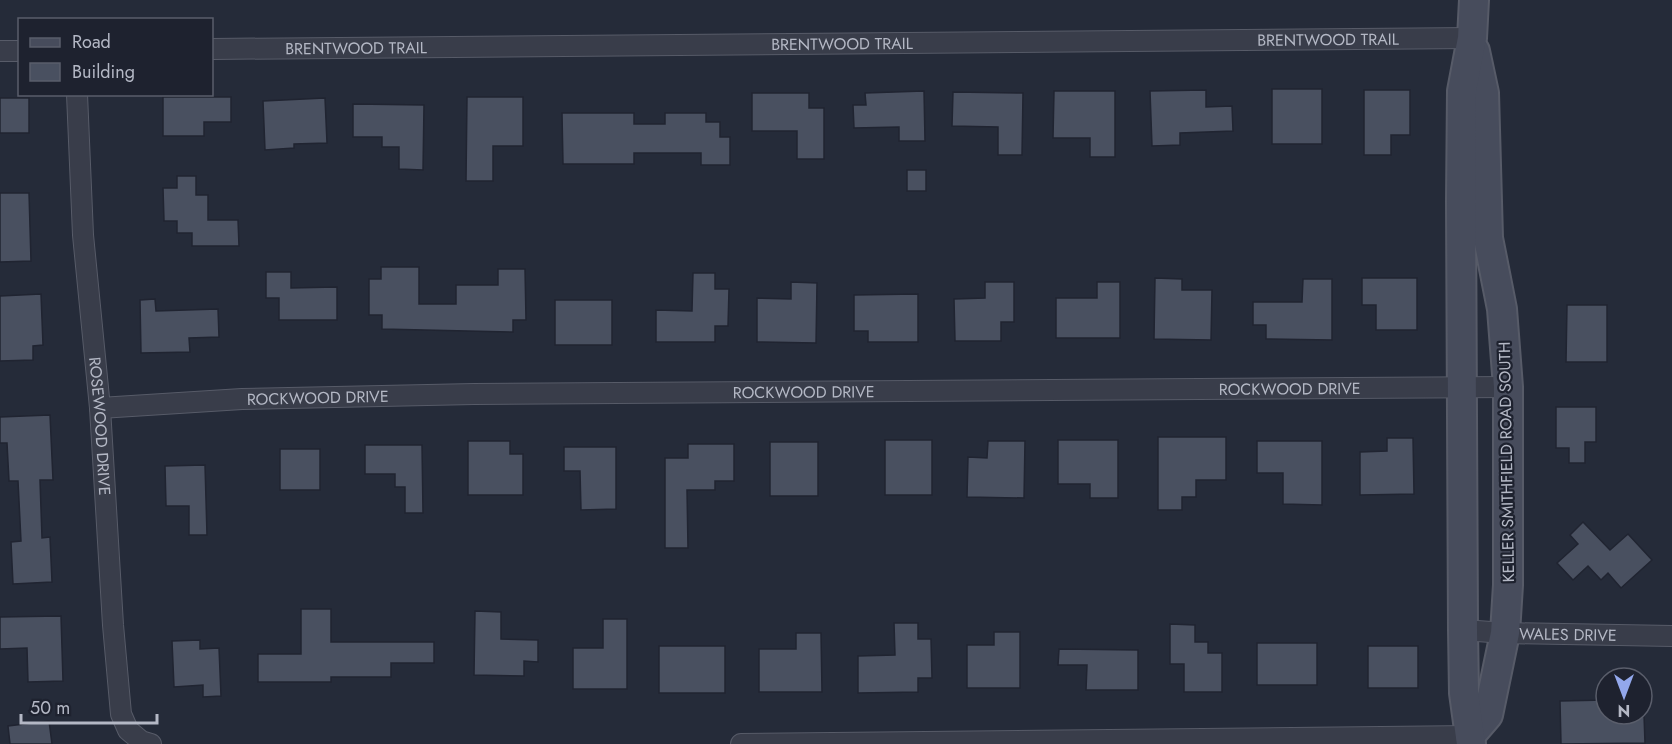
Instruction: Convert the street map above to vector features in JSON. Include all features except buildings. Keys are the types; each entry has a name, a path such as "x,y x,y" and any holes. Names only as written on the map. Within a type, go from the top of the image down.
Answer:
{"main road":[{"name":"KELLER SMITHFIELD ROAD SOUTH","path":"1471,740 1464,693 1463,630 1462,91 1472,38 1474,0"},
{"name":"KELLER SMITHFIELD ROAD SOUTH","path":"1471,740 1488,715 1505,633 1508,585 1508,387 1502,309 1488,238 1484,93 1472,38"}],"street":[{"name":"BRENTWOOD TRAIL","path":"213,50 1472,38"},
{"path":"0,51 18,51"},
{"name":"ROSEWOOD DRIVE","path":"77,96 83,235 100,408 113,625 121,714 128,730 141,741 152,744"},
{"name":"ROCKWOOD DRIVE","path":"100,408 242,399 474,394 1508,387"},
{"name":"WALES DRIVE","path":"1463,630 1672,636"},
{"path":"741,744 1471,740"}]}
